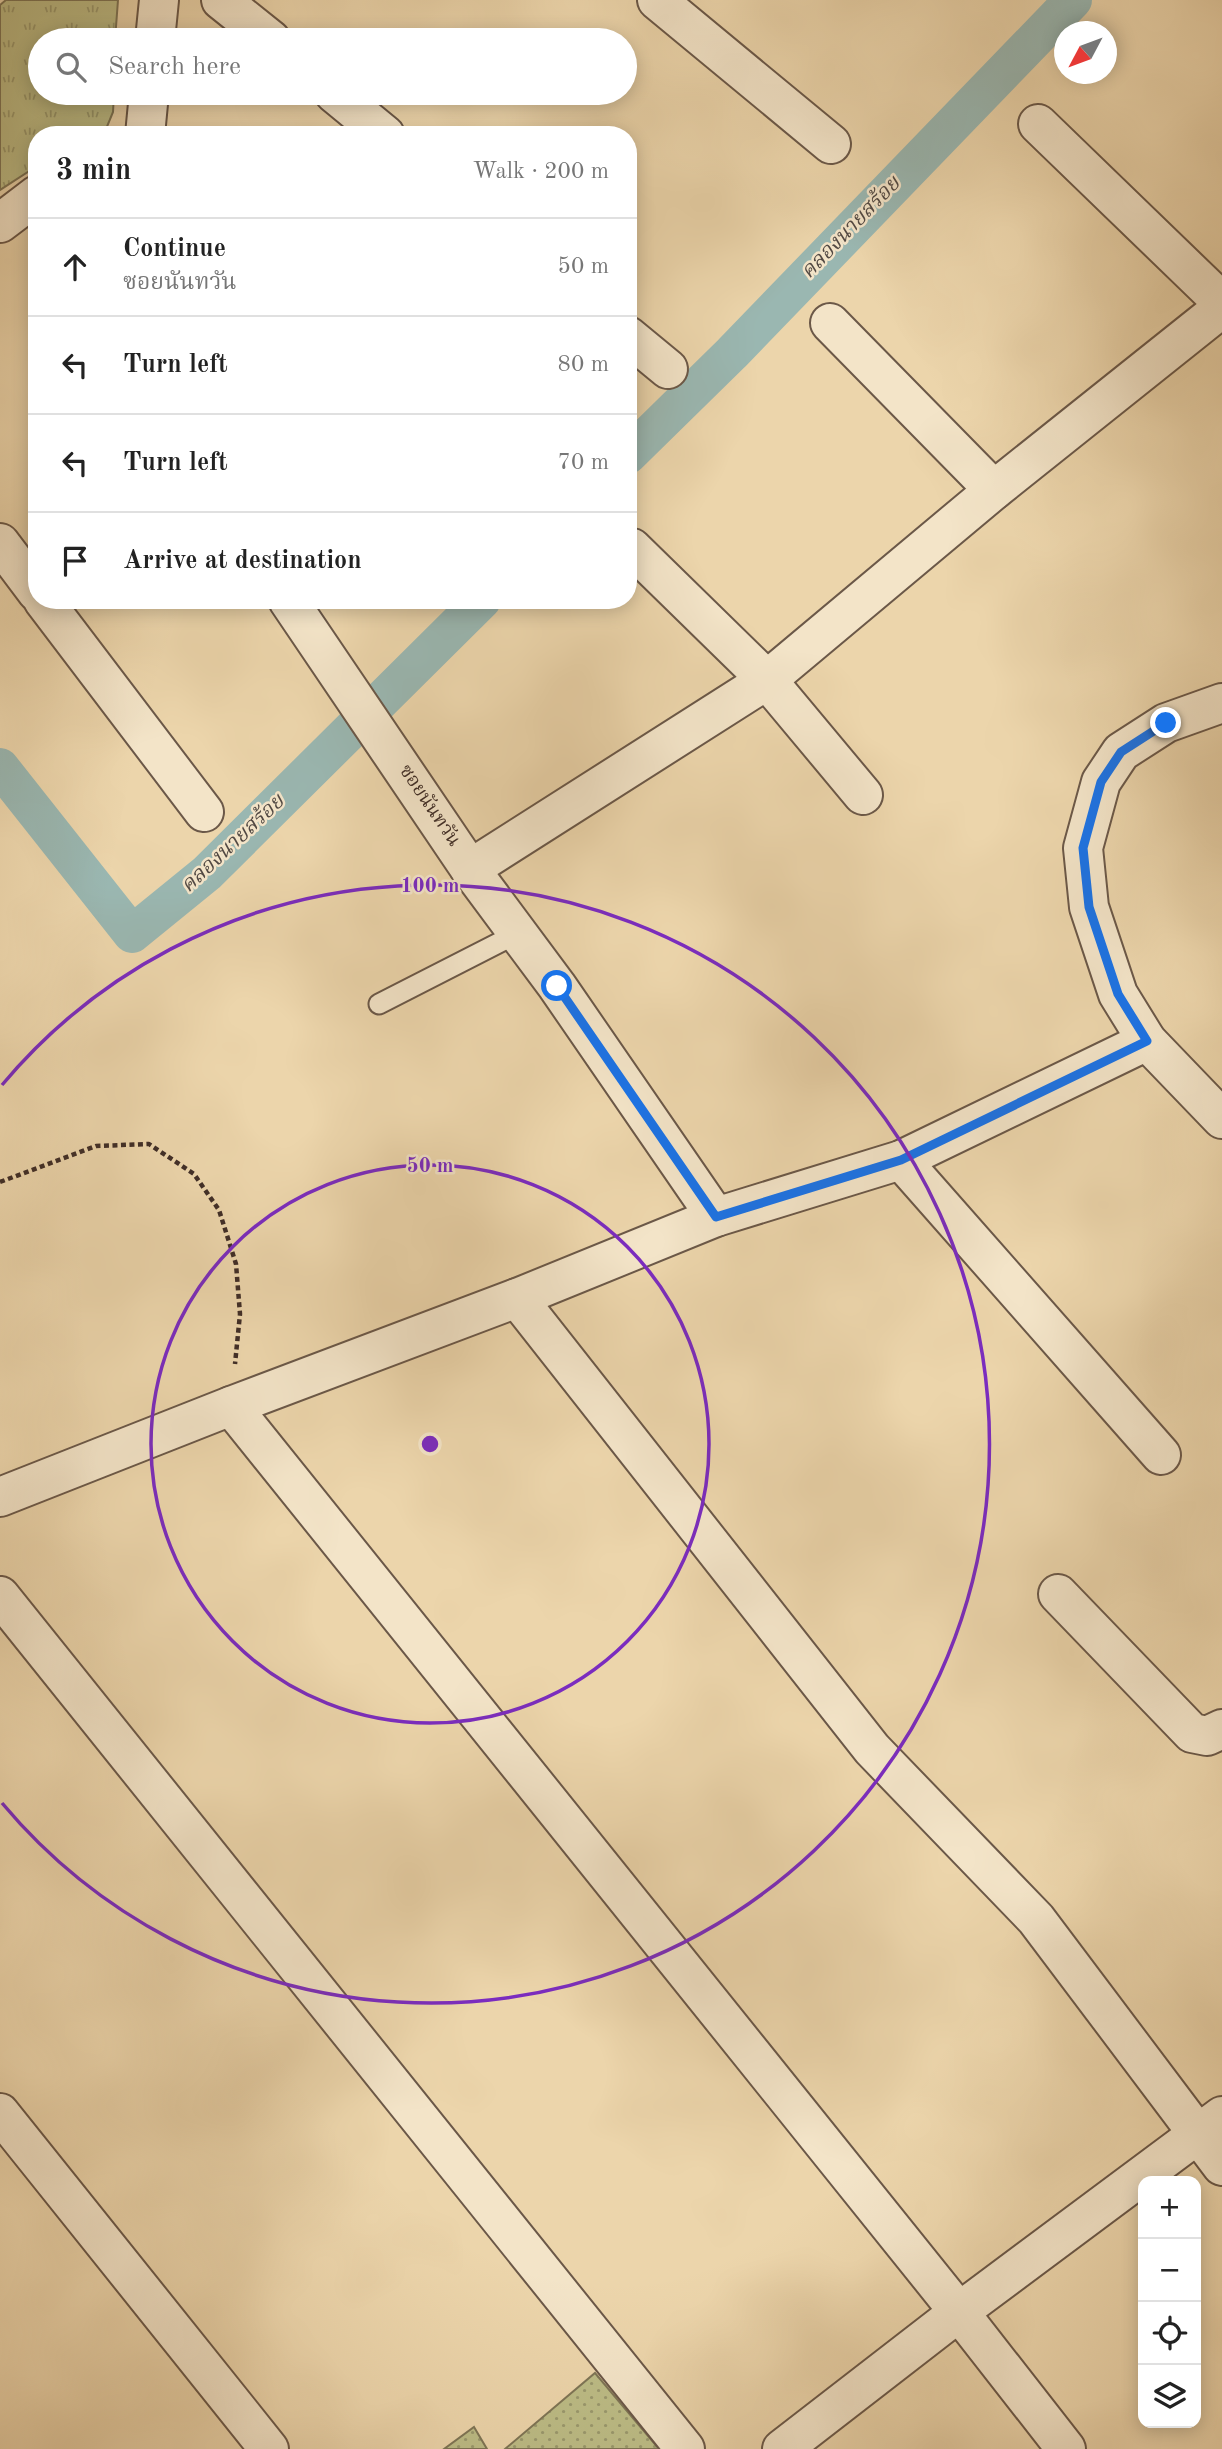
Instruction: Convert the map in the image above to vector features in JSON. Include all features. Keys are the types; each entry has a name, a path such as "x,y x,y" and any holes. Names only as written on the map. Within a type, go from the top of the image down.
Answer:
{"street":[{"path":"156,28 159,0"},
{"path":"221,0 256,28"},
{"path":"657,0 831,144"},
{"path":"146,126 148,105"},
{"path":"349,105 374,126"},
{"path":"1038,124 1222,303"},
{"path":"0,223 28,202"},
{"path":"470,869 766,680 994,490 1222,308"},
{"path":"830,323 994,490"},
{"path":"637,343 668,369"},
{"path":"0,543 28,580"},
{"path":"637,553 766,680 863,795"},
{"path":"50,609 204,812"},
{"name":"ซอยนันทวัน","path":"294,609 470,869 518,933 716,1217"},
{"path":"1222,703 1166,723 1121,752 1101,782 1083,848 1089,907 1118,994 1147,1041 1222,1119"},
{"path":"0,1497 517,1298 716,1217 901,1160 1147,1041"},
{"path":"901,1160 1161,1455"},
{"path":"517,1298 872,1749 1036,1919 1210,2125 1222,2166"},
{"path":"231,1406 1066,2449"},
{"path":"1058,1594 1192,1732 1207,1736 1222,1729"},
{"path":"0,1596 685,2449"},
{"path":"0,2113 269,2449"},
{"path":"782,2449 959,2312 1210,2125"}],"lane":[{"path":"379,1004 518,933"}],"path":[{"path":"0,1182 96,1146 149,1144 194,1174 219,1210 236,1264 240,1314 231,1406"}],"green space":[{"path":"6,0 118,0 116,28 28,28 28,105 113,105 113,112 107,126 28,126 28,172 0,190 0,5"},
{"path":"595,2373 659,2449 505,2449"},
{"path":"474,2427 487,2449 444,2449"}],"waterway":[{"name":"คลองนายสร้อย","path":"637,446 732,353 1073,0"},
{"name":"คลองนายสร้อย","path":"0,767 132,934 207,873 473,609"}],"route":[{"path":"557,986 716,1217 901,1160 1147,1041 1118,994 1089,907 1083,848 1101,782 1121,752 1166,723"}]}
